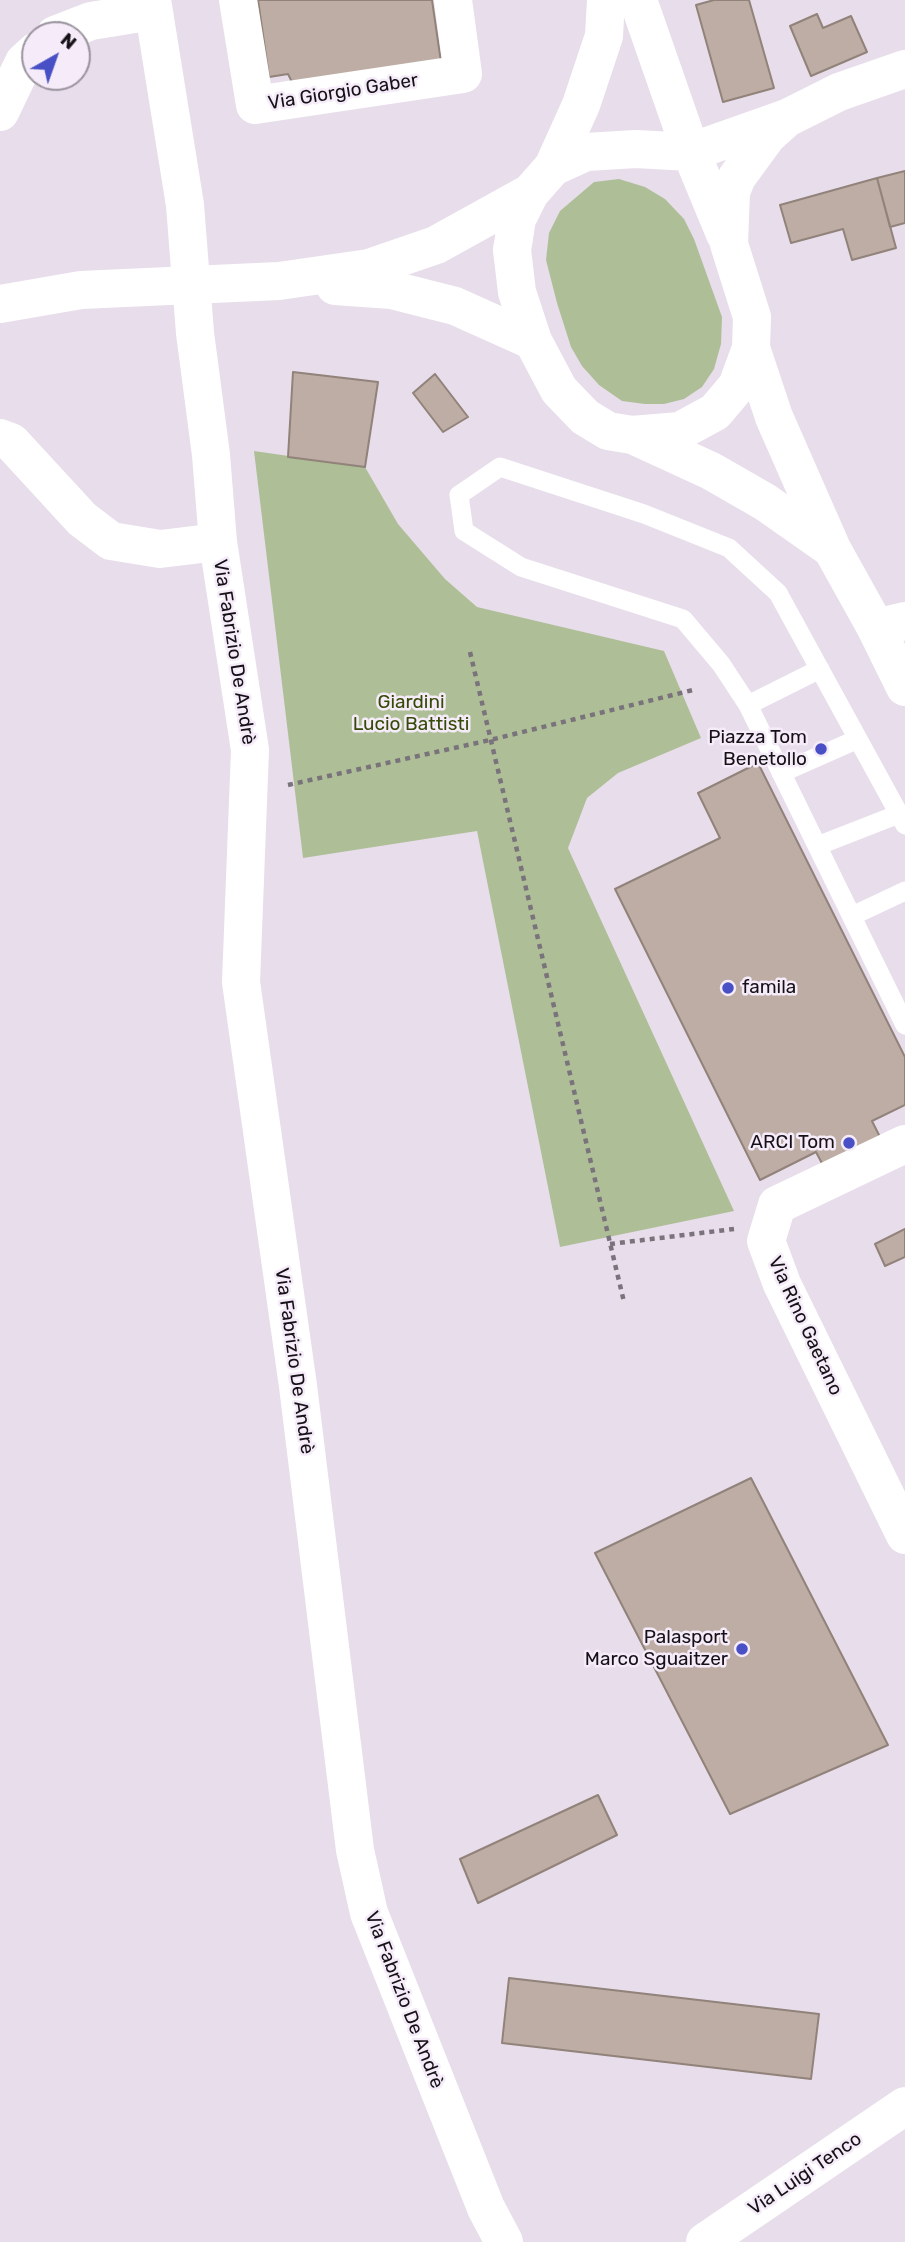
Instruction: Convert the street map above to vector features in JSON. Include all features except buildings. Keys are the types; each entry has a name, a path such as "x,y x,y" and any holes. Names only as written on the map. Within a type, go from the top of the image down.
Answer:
{"street":[{"name":"Via Giorgio Gaber","path":"238,0 255,106 463,74 453,0"},
{"path":"606,0 604,36 581,106 542,180 517,219 512,250 517,292 533,341 559,390 585,417 608,431 632,435 680,431 715,412 737,386 751,348 752,317 729,244 691,152 638,0"},
{"path":"91,21 153,6"},
{"name":"Via Fabrizio De Andrè","path":"153,6 185,205 195,333 211,455 218,542 250,750 241,982 298,1386 355,1850 369,1913 486,2208 504,2242"},
{"path":"0,112 21,68"},
{"path":"0,304 81,290 279,281 369,268 436,245 586,152 636,149 691,152 787,118 839,92 905,69"},
{"path":"729,244 731,192 737,177 767,136 787,118"},
{"path":"279,281 392,290 416,295 456,306 533,341"},
{"path":"751,348 774,417 832,549 891,624 905,687"},
{"path":"632,435 711,471 765,502 832,549"},
{"path":"0,438 11,442 82,519 111,541 160,549 218,542"},
{"path":"771,1225 777,1205 905,1144"},
{"name":"Via Rino Gaetano","path":"771,1225 766,1241 782,1284 905,1535"},
{"name":"Via Luigi Tenco","path":"705,2242 905,2105"}],"lane":[{"path":"817,846 902,820 778,593 729,548 644,514 500,467 459,495 464,531 521,567 683,619 721,664 748,705 781,773 817,846 852,916 896,984 905,1025"},
{"path":"748,705 820,669"},
{"path":"781,773 858,739"},
{"path":"852,916 905,891"}],"path":[{"path":"470,652 624,1302"},
{"path":"288,785 490,740 693,690"},
{"path":"610,1244 771,1225"}],"green space":[{"path":"619,179 645,187 665,199 684,219 722,317 721,344 714,369 702,387 684,399 664,404 622,401 599,385 582,366 571,347 546,260 549,233 560,211 594,182"},
{"name":"Giardini Lucio Battisti","path":"254,451 365,467 398,524 445,579 477,607 664,651 701,738 618,773 587,798 568,848 734,1211 560,1247 477,831 303,858"}],"place":[{"name":"Piazza Tom Benetollo","path":"821,749"},
{"name":"famila","path":"728,988"},
{"name":"ARCI Tom","path":"849,1143"},
{"name":"Palasport Marco Sguaitzer","path":"742,1649"}]}
